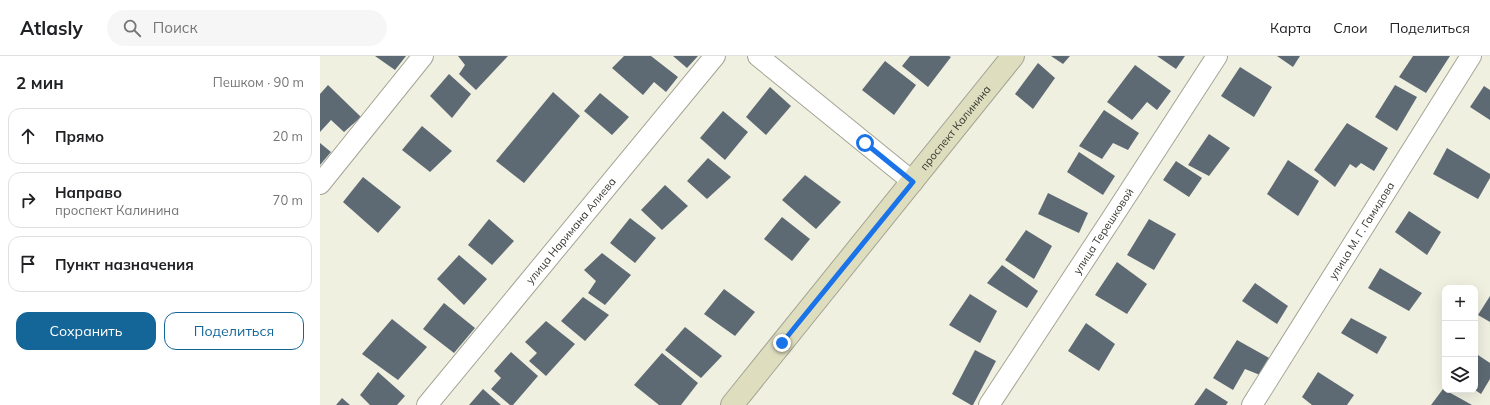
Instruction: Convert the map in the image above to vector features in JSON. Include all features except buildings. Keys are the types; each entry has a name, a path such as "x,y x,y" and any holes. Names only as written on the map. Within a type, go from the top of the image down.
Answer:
{"street":[{"path":"320,184 422,56"},
{"name":"улица Наримана Алиева","path":"427,405 715,56"},
{"path":"758,56 913,182"},
{"name":"проспект Калинина","path":"732,405 1013,56"},
{"name":"улица Терешковой","path":"989,405 1216,56"},
{"name":"улица М. Г. Гамидова","path":"1252,405 1471,56"}],"route":[{"path":"782,343 913,182 865,143"}]}
